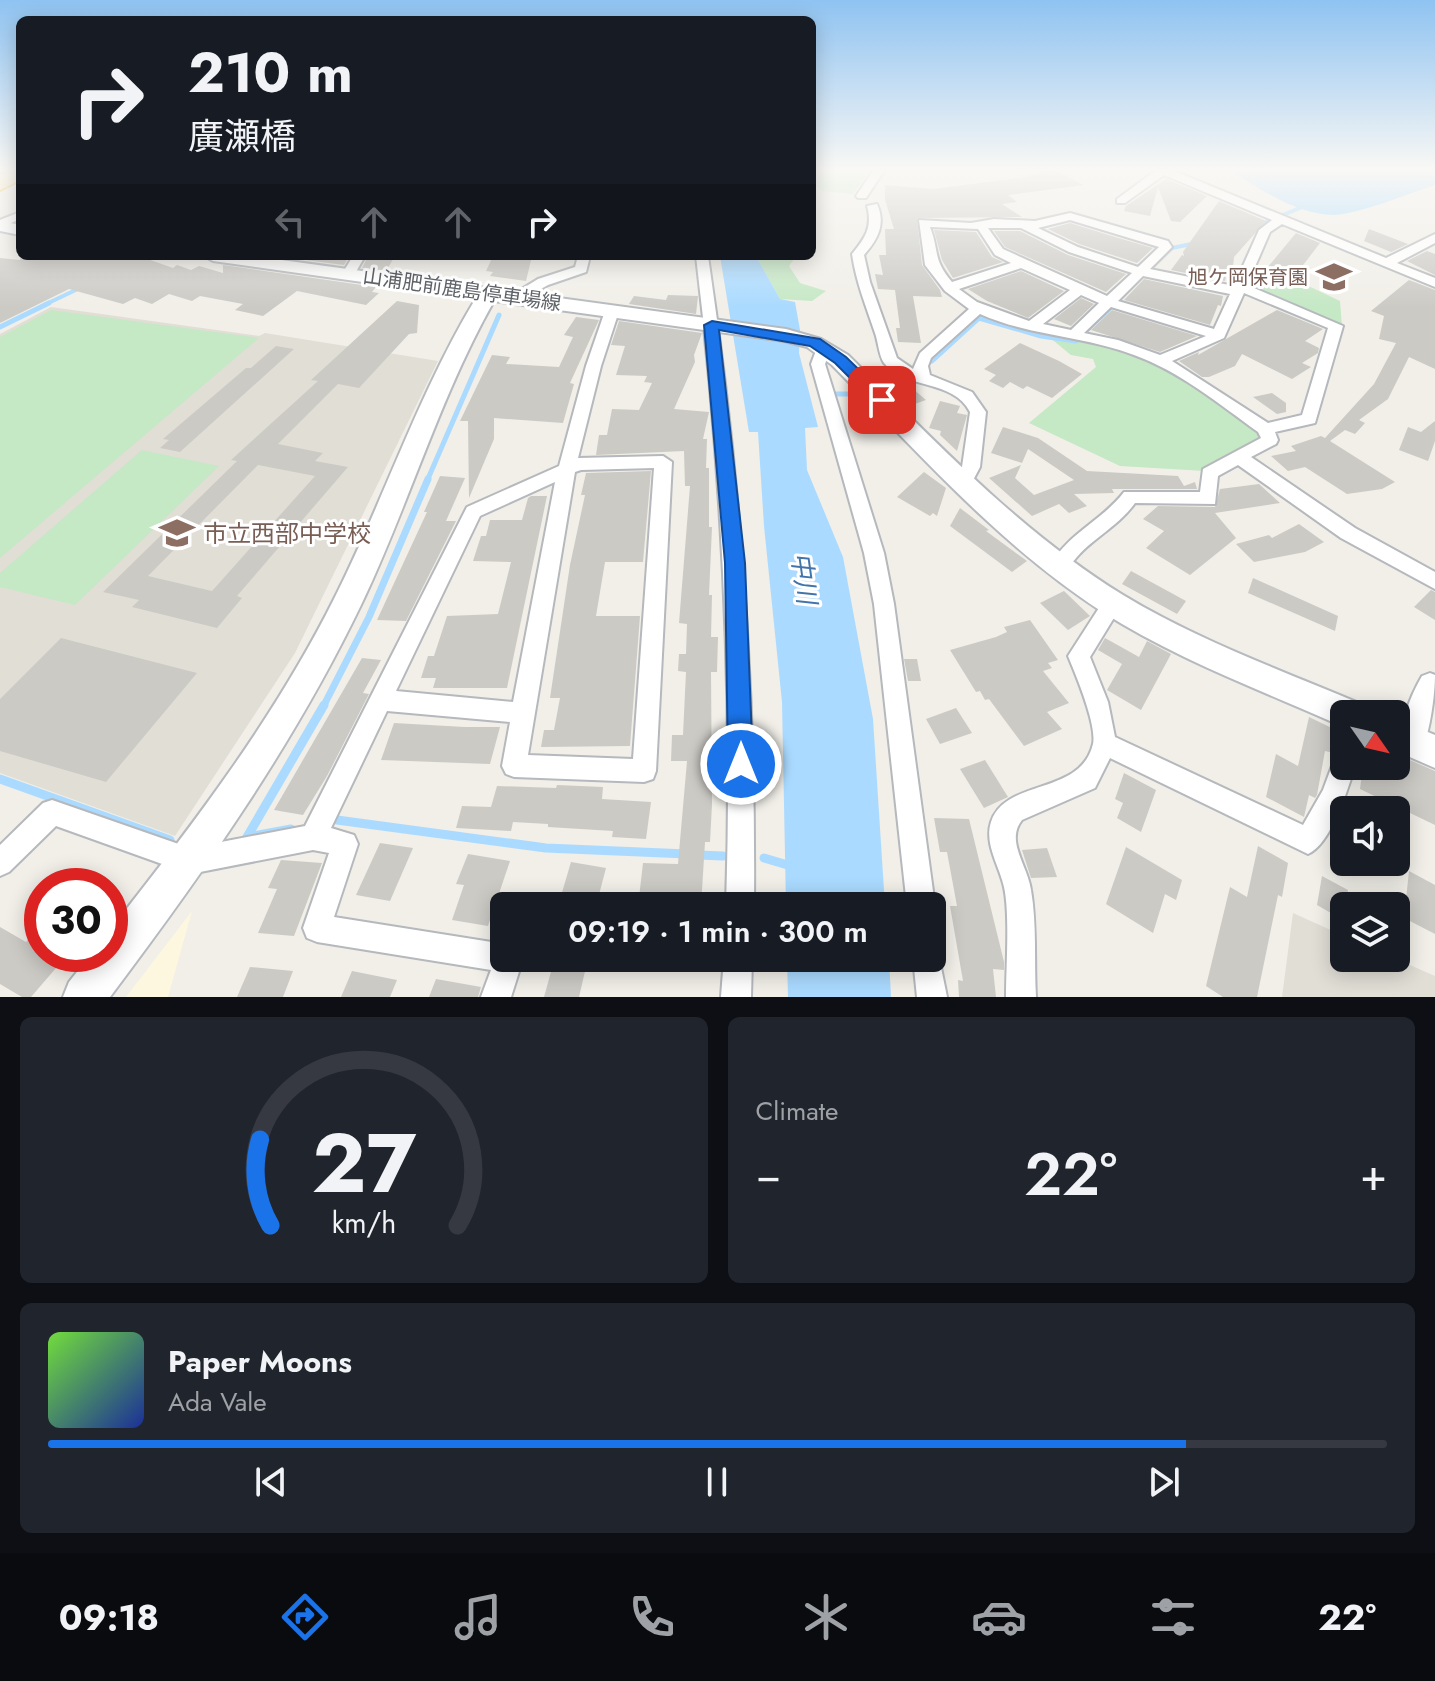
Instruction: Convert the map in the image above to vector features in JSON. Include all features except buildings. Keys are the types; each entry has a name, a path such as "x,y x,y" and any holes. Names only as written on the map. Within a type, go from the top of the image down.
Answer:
{"main road":[{"name":"山浦肥前鹿島停車場線","path":"243,260 712,325 814,343"},
{"path":"84,997 190,861 297,694 347,604 452,359 501,296"},
{"path":"814,343 840,360 1016,531 1060,566 1113,603 1172,634 1330,705"}],"street":[{"path":"875,215 878,220 873,238 858,254 861,281 886,337 890,360 907,372 961,393 976,404 978,412 971,467 964,482"},
{"path":"1271,215 1435,283"},
{"path":"1060,566 1066,551 1119,514 1130,496 1209,499 1209,473 1270,440 1265,429 1209,389 1160,361 1076,333 1032,326 976,310 931,265 930,242 923,223 982,227 994,223 1035,225 1070,216 1164,244 1166,247 1076,333"},
{"path":"1160,361 1219,335 1265,230 1277,217"},
{"path":"1023,224 1050,241 1139,272 1239,289 1336,326 1309,419 1265,429"},
{"path":"982,227 999,252 1079,290 1108,302 1219,335"},
{"path":"1387,263 1435,238"},
{"path":"348,274 357,260"},
{"path":"501,296 581,269 583,260"},
{"path":"703,260 712,325 735,563 741,700 740,892"},
{"path":"951,287 1022,264"},
{"path":"1032,326 1079,290"},
{"path":"923,377 920,372 925,356 976,310"},
{"path":"313,837 473,512 565,470 578,464 663,462 644,771 514,766 565,470 595,357 612,311"},
{"path":"814,343 874,553 884,604 919,892"},
{"path":"1239,457 1348,533 1435,581"},
{"path":"1021,997 1018,889 1001,837 1004,822 1013,811 1086,780 1105,744 1097,702 1079,656 1113,603"},
{"path":"1415,743 1420,700 1430,683 1435,686"},
{"path":"381,700 523,713"},
{"path":"1105,744 1308,841 1334,795 1339,780"},
{"path":"0,863 52,812 190,861 313,837 345,844 317,928 509,959 496,997"},
{"path":"736,997 737,972"},
{"path":"929,972 932,997"}],"shaded area":[{"name":"市立西部中学校","path":"51,307 259,336 265,333 438,361 295,653 175,836 0,773 0,334"},
{"path":"192,911 168,997 126,997"},
{"path":"1293,913 1330,930 1330,972 1410,972 1410,965 1435,976 1435,997 1282,997"}],"green space":[{"path":"758,260 793,260 789,266 800,283 826,291 812,301 780,299"},
{"path":"1252,269 1300,282 1340,301 1342,327 1246,287"},
{"path":"51,310 259,338 0,558 0,337"},
{"path":"1043,332 1115,347 1170,368 1259,429 1262,437 1205,471 1120,466 1029,423 1096,367 1093,359 1071,355"},
{"path":"142,450 219,466 75,605 0,587 0,573"}],"water":[{"name":"中川","path":"721,260 758,260 780,299 795,302 800,330 799,353 818,427 805,428 807,470 843,557 873,719 884,892 786,892 782,702 758,432 749,432"},
{"path":"787,972 890,972 891,997 788,997"}],"waterway":[{"path":"1257,226 1284,215"},
{"path":"1148,271 1172,248 1196,243"},
{"path":"44,305 82,287"},
{"path":"0,327 49,303"},
{"path":"1086,331 1112,306"},
{"path":"427,481 499,315"},
{"path":"932,361 979,318 1041,336 1076,341 1079,338"},
{"path":"887,388 908,379"},
{"path":"832,394 853,394"},
{"path":"323,707 369,617 428,479"},
{"path":"291,829 247,837 324,705"},
{"path":"0,779 170,840"},
{"path":"337,820 546,848 687,854"},
{"path":"698,855 723,856"},
{"path":"764,858 791,866"}],"place":[{"name":"旭ケ岡保育園","path":"1334,277"},
{"name":"市立西部中学校","path":"177,533"}],"route":[{"path":"741,764 735,563 712,325 803,338 840,360 882,400"}]}
